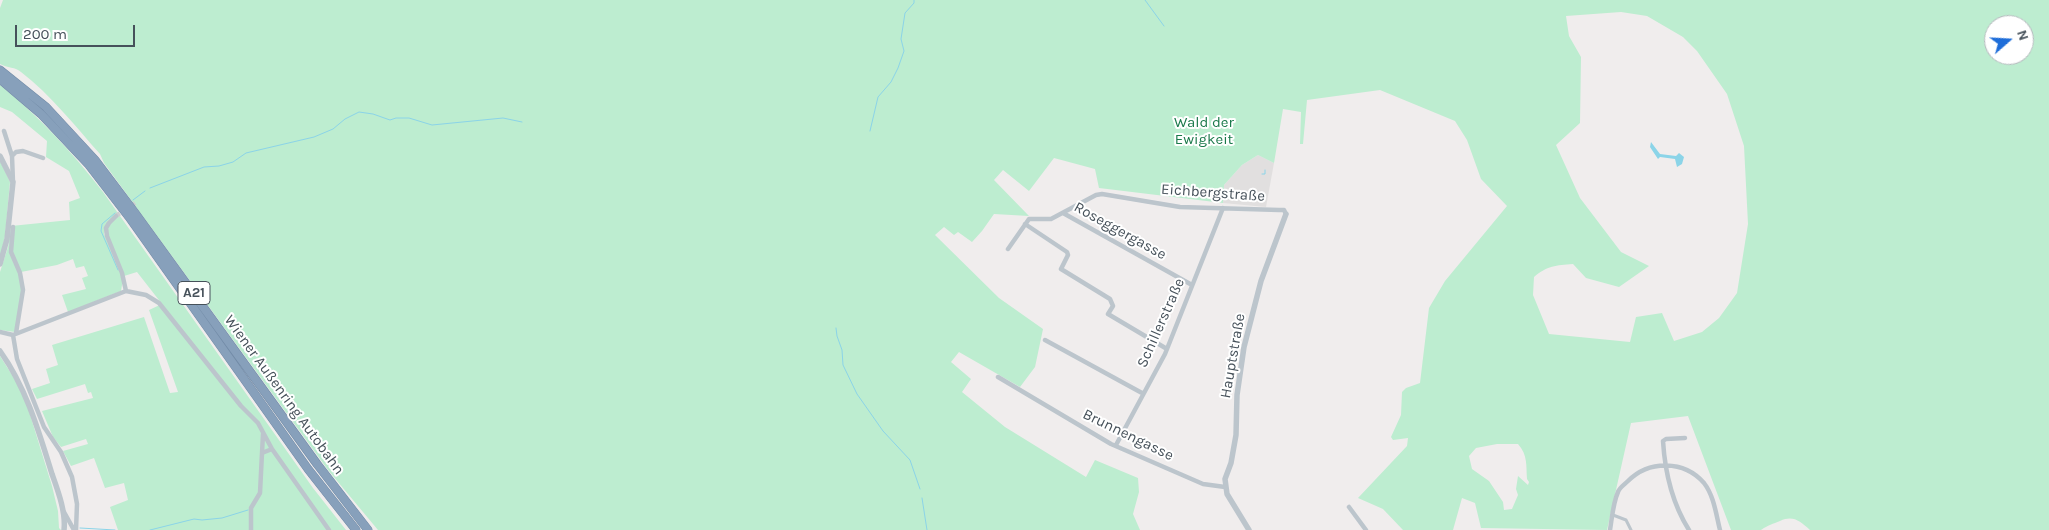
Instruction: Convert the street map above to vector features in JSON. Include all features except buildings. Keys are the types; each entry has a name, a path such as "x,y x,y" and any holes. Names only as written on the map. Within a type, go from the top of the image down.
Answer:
{"highway":[{"name":"Wiener Außenring Autobahn","path":"1,74 89,165 129,217 308,469 356,530"},
{"name":"Wiener Außenring Autobahn","path":"1,74 46,107 95,160 136,213 322,472 368,530"}],"street":[{"path":"0,264 7,239 13,182 13,158 4,131"},
{"path":"13,158 16,152 23,151 44,158"},
{"path":"0,156 13,182"},
{"name":"Eichbergstraße","path":"1025,224 1028,219 1051,219 1096,195 1102,194 1180,207 1284,210 1286,214"},
{"name":"Schillerstraße","path":"1116,445 1167,349 1223,208"},
{"name":"Roseggergasse","path":"1063,213 1192,285"},
{"name":"Hauptstraße","path":"1225,487 1236,435 1237,395 1244,347 1261,281 1286,214"},
{"path":"116,216 108,223 106,228 107,236 122,273 126,292"},
{"path":"1008,249 1025,224 1067,252 1068,255 1061,269 1110,299 1113,306 1108,314 1167,349"},
{"path":"12,227 11,252 20,273 23,290 15,334 17,359 44,427 61,452 72,477 77,504 75,530"},
{"path":"0,332 15,334 126,292 146,294 159,303 241,406 255,419 272,449 329,530"},
{"path":"1045,340 1142,393"},
{"path":"0,351 10,365 25,394 42,439 62,508 64,530"},
{"name":"Brunnengasse","path":"998,377 1051,410 1116,445 1203,484 1225,487"},
{"path":"42,439 44,427"},
{"path":"251,530 251,508 260,493 264,434"},
{"path":"1685,438 1664,440 1664,465 1676,506 1689,530"},
{"path":"262,453 272,449"},
{"path":"1610,530 1618,491 1634,475 1649,467 1664,465 1686,470 1703,482 1713,502 1720,530"},
{"path":"1225,487 1231,501 1249,530"},
{"path":"1349,507 1366,530"},
{"path":"62,508 75,530"},
{"path":"1613,515 1626,520 1631,530"}],"shaded area":[{"path":"1258,155 1274,163 1266,207 1223,203 1224,185 1242,165"}],"green space":[{"name":"Wald der Ewigkeit","path":"3,0 2049,0 2049,530 1810,530 1800,522 1793,519 1785,519 1761,530 1731,530 1688,416 1631,423 1607,530 1481,528 1475,503 1462,498 1453,530 1403,530 1383,509 1358,498 1407,446 1408,438 1393,440 1391,437 1401,415 1402,392 1406,388 1420,383 1429,308 1445,281 1507,206 1481,179 1467,140 1455,121 1380,90 1307,100 1303,144 1300,144 1301,112 1283,109 1274,163 1258,155 1242,165 1224,185 1223,203 1099,188 1095,169 1054,158 1029,191 1003,170 994,180 1029,216 994,214 972,242 958,232 954,235 944,227 935,235 999,298 1043,329 1035,367 1020,387 959,352 951,362 971,379 962,392 1005,427 1086,477 1095,460 1138,478 1139,492 1133,514 1140,530 378,530 328,470 104,163 100,154 62,111 32,81 19,70 0,64 0,8","holes":["1621,12 1647,16 1683,37 1697,51 1727,94 1744,146 1748,224 1737,293 1719,318 1702,332 1674,341 1662,313 1636,317 1630,342 1549,334 1533,295 1534,277 1543,270 1552,267 1573,264 1586,278 1619,287 1649,266 1621,252 1580,198 1556,145 1580,123 1581,57 1569,36 1566,16","1497,444 1518,444 1525,456 1527,479 1529,482 1528,485 1518,476 1516,489 1518,495 1512,509 1504,510 1503,502 1489,481 1472,469 1469,456 1476,448"]},
{"path":"0,85 54,135 103,192 313,488 346,530 118,530 110,507 128,500 124,483 105,488 94,458 71,466 63,451 88,444 86,439 61,447 53,437 42,411 93,398 91,392 88,393 85,384 37,399 32,389 50,383 46,369 58,365 52,345 144,317 170,393 178,392 149,310 162,304 137,272 124,276 105,228 104,234 123,279 121,291 68,312 62,295 86,289 82,278 88,276 84,266 76,268 73,259 57,265 21,272 12,260 19,272 22,288 15,332 0,330 0,272 8,247 11,226 70,220 69,202 80,198 69,171 46,157 47,141 12,112 0,107"},
{"path":"0,161 10,182 5,236 0,258"},
{"path":"0,356 19,386 28,408 52,486 58,511 59,528 61,530 0,530"}],"water":[{"path":"1651,142 1660,154 1676,156 1679,153 1684,157 1682,164 1677,167 1675,159 1660,157 1658,159 1650,147"}],"waterway":[{"path":"870,131 878,97 891,82 904,51 901,39 905,13 914,3 914,0"},
{"path":"1145,0 1164,26"},
{"path":"150,188 204,167 219,166 233,162 246,153 314,137 333,129 345,119 359,112 373,114 390,120 409,118 432,125 503,118 522,122"},
{"path":"1262,174 1265,174 1265,170"},
{"path":"133,200 145,191"},
{"path":"115,213 102,224 101,231 118,270"},
{"path":"836,328 842,350 843,365 857,394 883,431 910,460 920,489"},
{"path":"922,498 927,530"},
{"path":"150,530 194,519 222,518 248,510"},
{"path":"80,528 115,530"}],"tunnel":[{"path":"116,216 135,203"}]}
